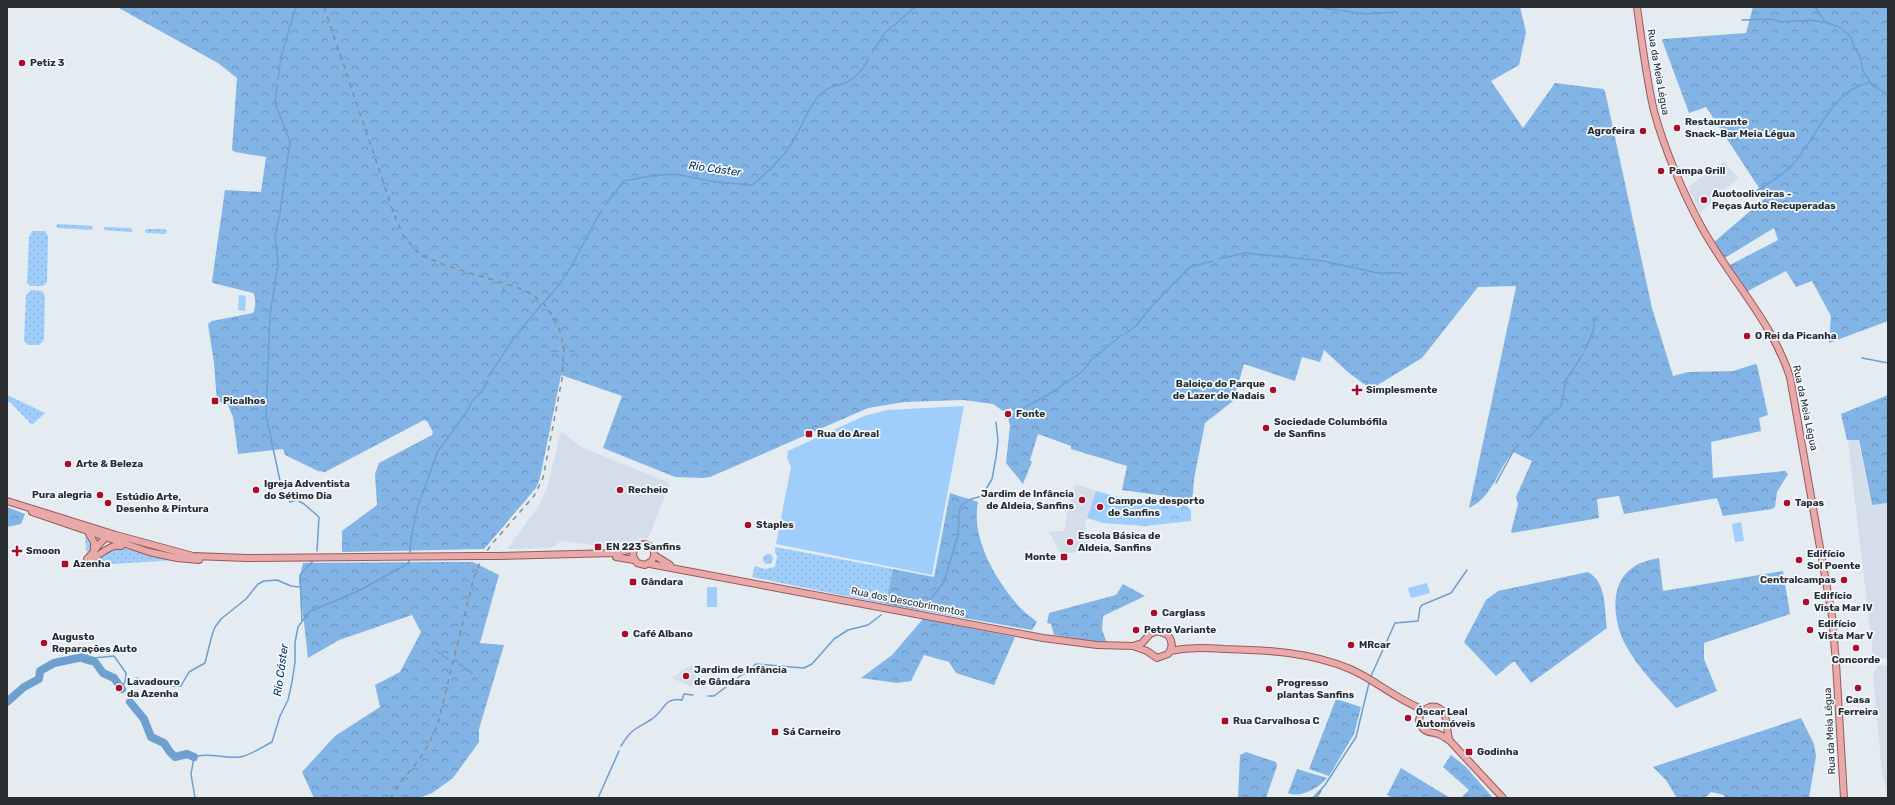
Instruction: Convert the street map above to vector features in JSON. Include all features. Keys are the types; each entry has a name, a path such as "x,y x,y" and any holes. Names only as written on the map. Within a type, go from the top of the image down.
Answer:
{"main road":[{"name":"Rua da Meia Légua","path":"1637,7 1653,106 1673,164 1700,225 1718,255 1776,342 1790,377 1832,616 1844,798"},
{"path":"7,501 186,555 245,558"},
{"path":"7,501 105,538 136,548 186,560 245,558"},
{"path":"99,529 105,538 105,544 101,552"},
{"path":"87,532 94,542 94,552"},
{"path":"116,535 105,538 101,541 94,552 87,559 92,559 101,552 115,545 136,548"},
{"name":"Rua dos Descobrimentos","path":"245,558 497,556 621,553 646,544 652,548 654,555 666,564 680,569"},
{"path":"634,549 634,560"},
{"name":"Rua dos Descobrimentos","path":"585,554 593,556 624,557 634,560 640,565 650,564 680,569 1043,638 1097,645 1133,646 1147,651 1151,656 1159,658 1164,657 1170,651 1188,648 1276,651 1323,660 1368,677 1413,706 1425,710 1430,707 1439,708 1445,715 1450,740"},
{"path":"650,564 654,555"},
{"name":"Rua dos Descobrimentos","path":"1133,646 1146,640 1154,632 1161,632 1168,635 1172,642 1188,648"},
{"path":"1146,640 1147,651"},
{"path":"1170,651 1172,642"},
{"name":"Rua dos Descobrimentos","path":"1413,706 1420,717 1422,728 1427,732 1435,733 1450,740 1503,798"},
{"path":"1420,717 1425,710"},
{"path":"1435,733 1441,731 1446,724"}],"shaded area":[{"name":"Auotooliveiras - Peças Auto Recuperadas","path":"1724,161 1738,178 1700,213 1688,187"},
{"path":"561,431 581,447 668,482 669,485 651,532 647,538 640,538 626,546 616,548 561,541 552,548 507,549 540,504 548,485"},
{"path":"1858,439 1871,505 1888,503 1888,659 1878,658 1873,654 1848,441"},
{"path":"1076,484 1096,491 1085,523 1086,552 1061,553 1049,532 1064,531 1068,509"},
{"name":"Jardim de Infância de Gândara","path":"701,665 692,687 672,678 689,666"},
{"path":"1879,665 1888,666 1888,798 1882,773 1873,674"}],"green space":[{"path":"117,7 1520,7 1526,32 1519,65 1491,81 1523,128 1555,83 1603,89 1605,91 1652,308 1673,376 1688,372 1733,371 1755,364 1757,365 1768,415 1759,418 1761,431 1711,442 1713,478 1785,471 1788,474 1777,492 1775,507 1772,509 1723,516 1717,498 1624,514 1619,496 1597,499 1599,518 1512,533 1518,504 1516,497 1532,461 1513,452 1484,497 1469,508 1516,287 1478,287 1422,358 1371,389 1349,373 1324,350 1320,362 1302,357 1295,381 1244,364 1233,401 1205,423 1194,479 1193,493 1192,497 1188,499 1122,490 1127,466 1071,449 1071,446 1038,434 1030,460 1032,462 1023,484 1006,463 1010,426 1008,417 1015,414 1011,408 1003,411 993,404 963,400 904,402 868,408 710,477 675,477 603,448 622,396 561,375 540,478 536,488 484,549 342,552 342,531 377,505 375,474 379,463 432,435 433,432 427,421 424,420 325,472 318,471 285,455 283,449 238,454 233,417 227,403 217,402 214,363 208,324 212,321 253,313 255,308 255,300 253,293 213,283 212,281 225,190 261,192 266,157 235,152 232,150 237,78 218,63"},
{"path":"1753,7 1888,7 1888,321 1829,343 1831,316 1812,281 1796,287 1786,271 1746,292 1728,266 1778,240 1774,228 1723,259 1713,243 1765,197 1706,107 1689,113 1662,40 1746,33"},
{"path":"58,224 92,226 93,228 92,230 58,228 56,226"},
{"path":"104,227 131,228 133,231 104,230"},
{"path":"165,229 167,231 166,234 146,233 145,230"},
{"path":"32,231 45,231 48,236 47,282 43,286 30,286 27,283 29,237"},
{"path":"31,290 42,291 45,296 44,340 39,345 28,345 24,341 26,295"},
{"path":"239,295 246,296 245,311 238,310"},
{"path":"7,395 45,413 32,425 10,402 7,402"},
{"path":"1888,395 1888,503 1872,505 1859,440 1847,440 1841,414"},
{"path":"964,406 932,575 776,544 791,467 787,458 788,451 864,416 887,410"},
{"name":"Campo de desporto de Sanfins","path":"1096,491 1114,496 1103,523 1087,518"},
{"path":"950,493 978,502 978,529 986,556 992,569 1008,593 1020,608 1037,622 1032,630 885,604 893,569 934,577"},
{"path":"1114,496 1163,504 1185,505 1191,510 1191,521 1145,526 1103,523"},
{"path":"7,507 25,514 21,524 7,527"},
{"path":"1741,522 1744,541 1735,542 1732,524"},
{"path":"85,536 91,541 91,548 88,552 86,550"},
{"path":"119,547 175,560 83,566 85,563 93,562 99,559 110,548"},
{"path":"775,547 893,569 885,604 752,577 755,566 765,569 775,567 777,556"},
{"path":"766,554 770,554 773,559 770,564 766,564 763,561 763,557"},
{"path":"1659,558 1663,591 1783,571 1790,614 1704,643 1704,659 1717,691 1676,708 1631,654 1618,627 1616,616 1616,595 1624,576 1637,565"},
{"path":"473,562 499,575 480,643 504,645 479,729 479,742 453,778 432,793 418,798 314,798 302,772 335,736 380,707 375,685 400,672 421,632 412,615 339,640 308,658 299,580 303,563"},
{"path":"1588,572 1599,583 1602,589 1607,628 1531,683 1514,661 1496,676 1464,642 1486,600 1498,591"},
{"path":"1427,583 1430,593 1411,598 1408,588"},
{"path":"1123,584 1145,596 1103,616 1102,630 1107,643 1054,635 1051,624 1047,623 1049,613 1116,595"},
{"path":"707,587 717,587 717,607 707,607"},
{"path":"923,619 1015,637 994,685 956,673 949,662 924,655 911,681 897,683 861,678 892,655"},
{"path":"1336,699 1361,707 1354,734 1329,776 1309,769"},
{"path":"1801,718 1814,744 1816,756 1809,798 1725,798 1724,795 1711,792 1705,798 1677,798 1666,780 1653,767"},
{"path":"1246,752 1276,762 1277,766 1266,798 1238,798 1240,755"},
{"path":"1451,755 1466,767 1493,798 1461,798 1469,790 1443,767"},
{"path":"1401,768 1450,798 1393,798 1387,795"},
{"path":"1297,769 1327,778 1320,785 1304,793 1288,793"}],"waterway":[{"path":"278,79 281,57 296,7"},
{"name":"Rio Cáster","path":"872,53 885,33 915,7"},
{"path":"1318,7 1366,14 1397,12"},
{"path":"1815,7 1825,22"},
{"path":"1742,20 1771,19 1781,22 1810,20 1825,22 1841,28 1851,37 1854,47 1860,56 1863,71 1872,85 1888,96"},
{"name":"Rio Cáster","path":"605,205 624,181 650,176 675,174 716,182 752,185 763,176 786,152 795,139 810,108 820,95 830,88 852,80 869,59"},
{"path":"1753,193 1791,167 1804,151 1835,104 1845,94 1870,82"},
{"path":"277,86 275,103 290,142 280,213 275,236 278,264 270,315 266,415 282,490 290,502 297,500 319,517 317,551"},
{"name":"Rio Cáster","path":"544,302 554,291 576,258 602,210"},
{"path":"1219,259 1245,253 1323,261 1378,273 1401,273"},
{"path":"1126,333 1135,327 1151,307 1190,267 1213,261"},
{"path":"507,277 508,273"},
{"path":"502,294 504,287"},
{"name":"Rio Cáster","path":"488,377 514,338 541,305"},
{"path":"1585,349 1593,332 1595,318"},
{"path":"1006,418 1056,390 1083,371 1091,360 1122,335"},
{"path":"552,351 558,351"},
{"path":"1529,438 1546,418 1561,407 1566,380 1583,354"},
{"path":"1862,358 1888,363"},
{"name":"Rio Cáster","path":"410,553 411,538 417,509 438,451 468,410 471,402 483,390 487,381"},
{"path":"892,604 923,609 944,582 958,535 960,507 968,500 982,496 992,479 998,441 996,422"},
{"path":"1496,483 1515,448 1519,445"},
{"name":"Rio Cáster","path":"195,798 191,774 194,757 204,755 240,757 252,753 272,742 280,716 288,700 295,662 295,643 298,627 309,612 360,590 409,563 409,560"},
{"path":"302,622 300,575 313,561"},
{"path":"1371,676 1395,623 1418,621 1420,608 1422,605 1451,593 1467,570"},
{"path":"164,686 181,686 189,672 205,663 215,627 221,619 246,599 258,584 264,581 277,580 291,586 299,587"},
{"path":"708,696 714,696 756,664 804,668 812,664 834,639 848,630 868,625 881,615"},
{"path":"436,651 448,659"},
{"path":"83,657 88,655 94,658 114,656 126,673 125,682 121,688"},
{"name":"Rio Cáster","path":"7,702 24,687 39,679 40,671 54,663 83,657 84,659 95,662 103,673 114,678 122,689"},
{"path":"459,664 472,673"},
{"path":"136,678 161,682"},
{"path":"1313,798 1325,785 1356,737 1369,683"},
{"path":"621,746 631,732 652,719 668,702 672,700 682,700 684,694 693,695"},
{"name":"Rio Cáster","path":"130,702 144,719 151,737 164,743 175,757 187,754 194,757"},
{"path":"598,798 619,751"},
{"path":"1316,798 1321,791"}],"railway":[{"path":"324,7 394,214 403,235 420,255 447,266 516,287 532,294 547,307 559,328 564,348 562,379 543,478 534,496 491,545 481,560 474,577 438,723 431,740 422,755 393,793 391,798"}],"place":[{"name":"Petiz 3","path":"22,63"},
{"name":"Restaurante Snack-Bar Meia Légua","path":"1677,128"},
{"name":"Agrofeira","path":"1643,131"},
{"name":"Pampa Grill","path":"1661,171"},
{"name":"Auotooliveiras - Peças Auto Recuperadas","path":"1704,200"},
{"name":"O Rei da Picanha","path":"1747,336"},
{"name":"Baloiço do Parque de Lazer de Nadais","path":"1273,390"},
{"name":"Simplesmente","path":"1357,390"},
{"name":"Picalhos","path":"215,401"},
{"name":"Fonte","path":"1008,414"},
{"name":"Sociedade Columbófila de Sanfins","path":"1266,428"},
{"name":"Rua do Areal","path":"809,434"},
{"name":"Arte & Beleza","path":"68,464"},
{"name":"Igreja Adventista do Sétimo Dia","path":"256,490"},
{"name":"Recheio","path":"620,490"},
{"name":"Pura alegria","path":"100,495"},
{"name":"Jardim de Infância de Aldeia, Sanfins","path":"1082,500"},
{"name":"Estúdio Arte, Desenho & Pintura","path":"108,503"},
{"name":"Tapas","path":"1787,503"},
{"name":"Campo de desporto de Sanfins","path":"1100,507"},
{"name":"Staples","path":"748,525"},
{"name":"Escola Básica de Aldeia, Sanfins","path":"1070,542"},
{"name":"EN 223 Sanfins","path":"598,547"},
{"name":"Smoon","path":"17,551"},
{"name":"Monte","path":"1064,557"},
{"name":"Edifício Sol Poente","path":"1799,560"},
{"name":"Azenha","path":"65,564"},
{"name":"Centralcampas","path":"1844,580"},
{"name":"Gândara","path":"633,582"},
{"name":"Edifício Vista Mar IV","path":"1806,602"},
{"name":"Carglass","path":"1154,613"},
{"name":"Petro Variante","path":"1136,630"},
{"name":"Edifício Vista Mar V","path":"1810,630"},
{"name":"Café Albano","path":"625,634"},
{"name":"Augusto Reparações Auto","path":"44,643"},
{"name":"MRcar","path":"1351,645"},
{"name":"Concorde","path":"1856,648"},
{"name":"Jardim de Infância de Gândara","path":"686,676"},
{"name":"Lavadouro da Azenha","path":"119,688"},
{"name":"Casa Ferreira","path":"1858,688"},
{"name":"Progresso plantas Sanfins","path":"1269,689"},
{"name":"Óscar Leal Automóveis","path":"1408,718"},
{"name":"Rua Carvalhosa C","path":"1225,721"},
{"name":"Sá Carneiro","path":"775,732"},
{"name":"Godinha","path":"1469,752"}]}
